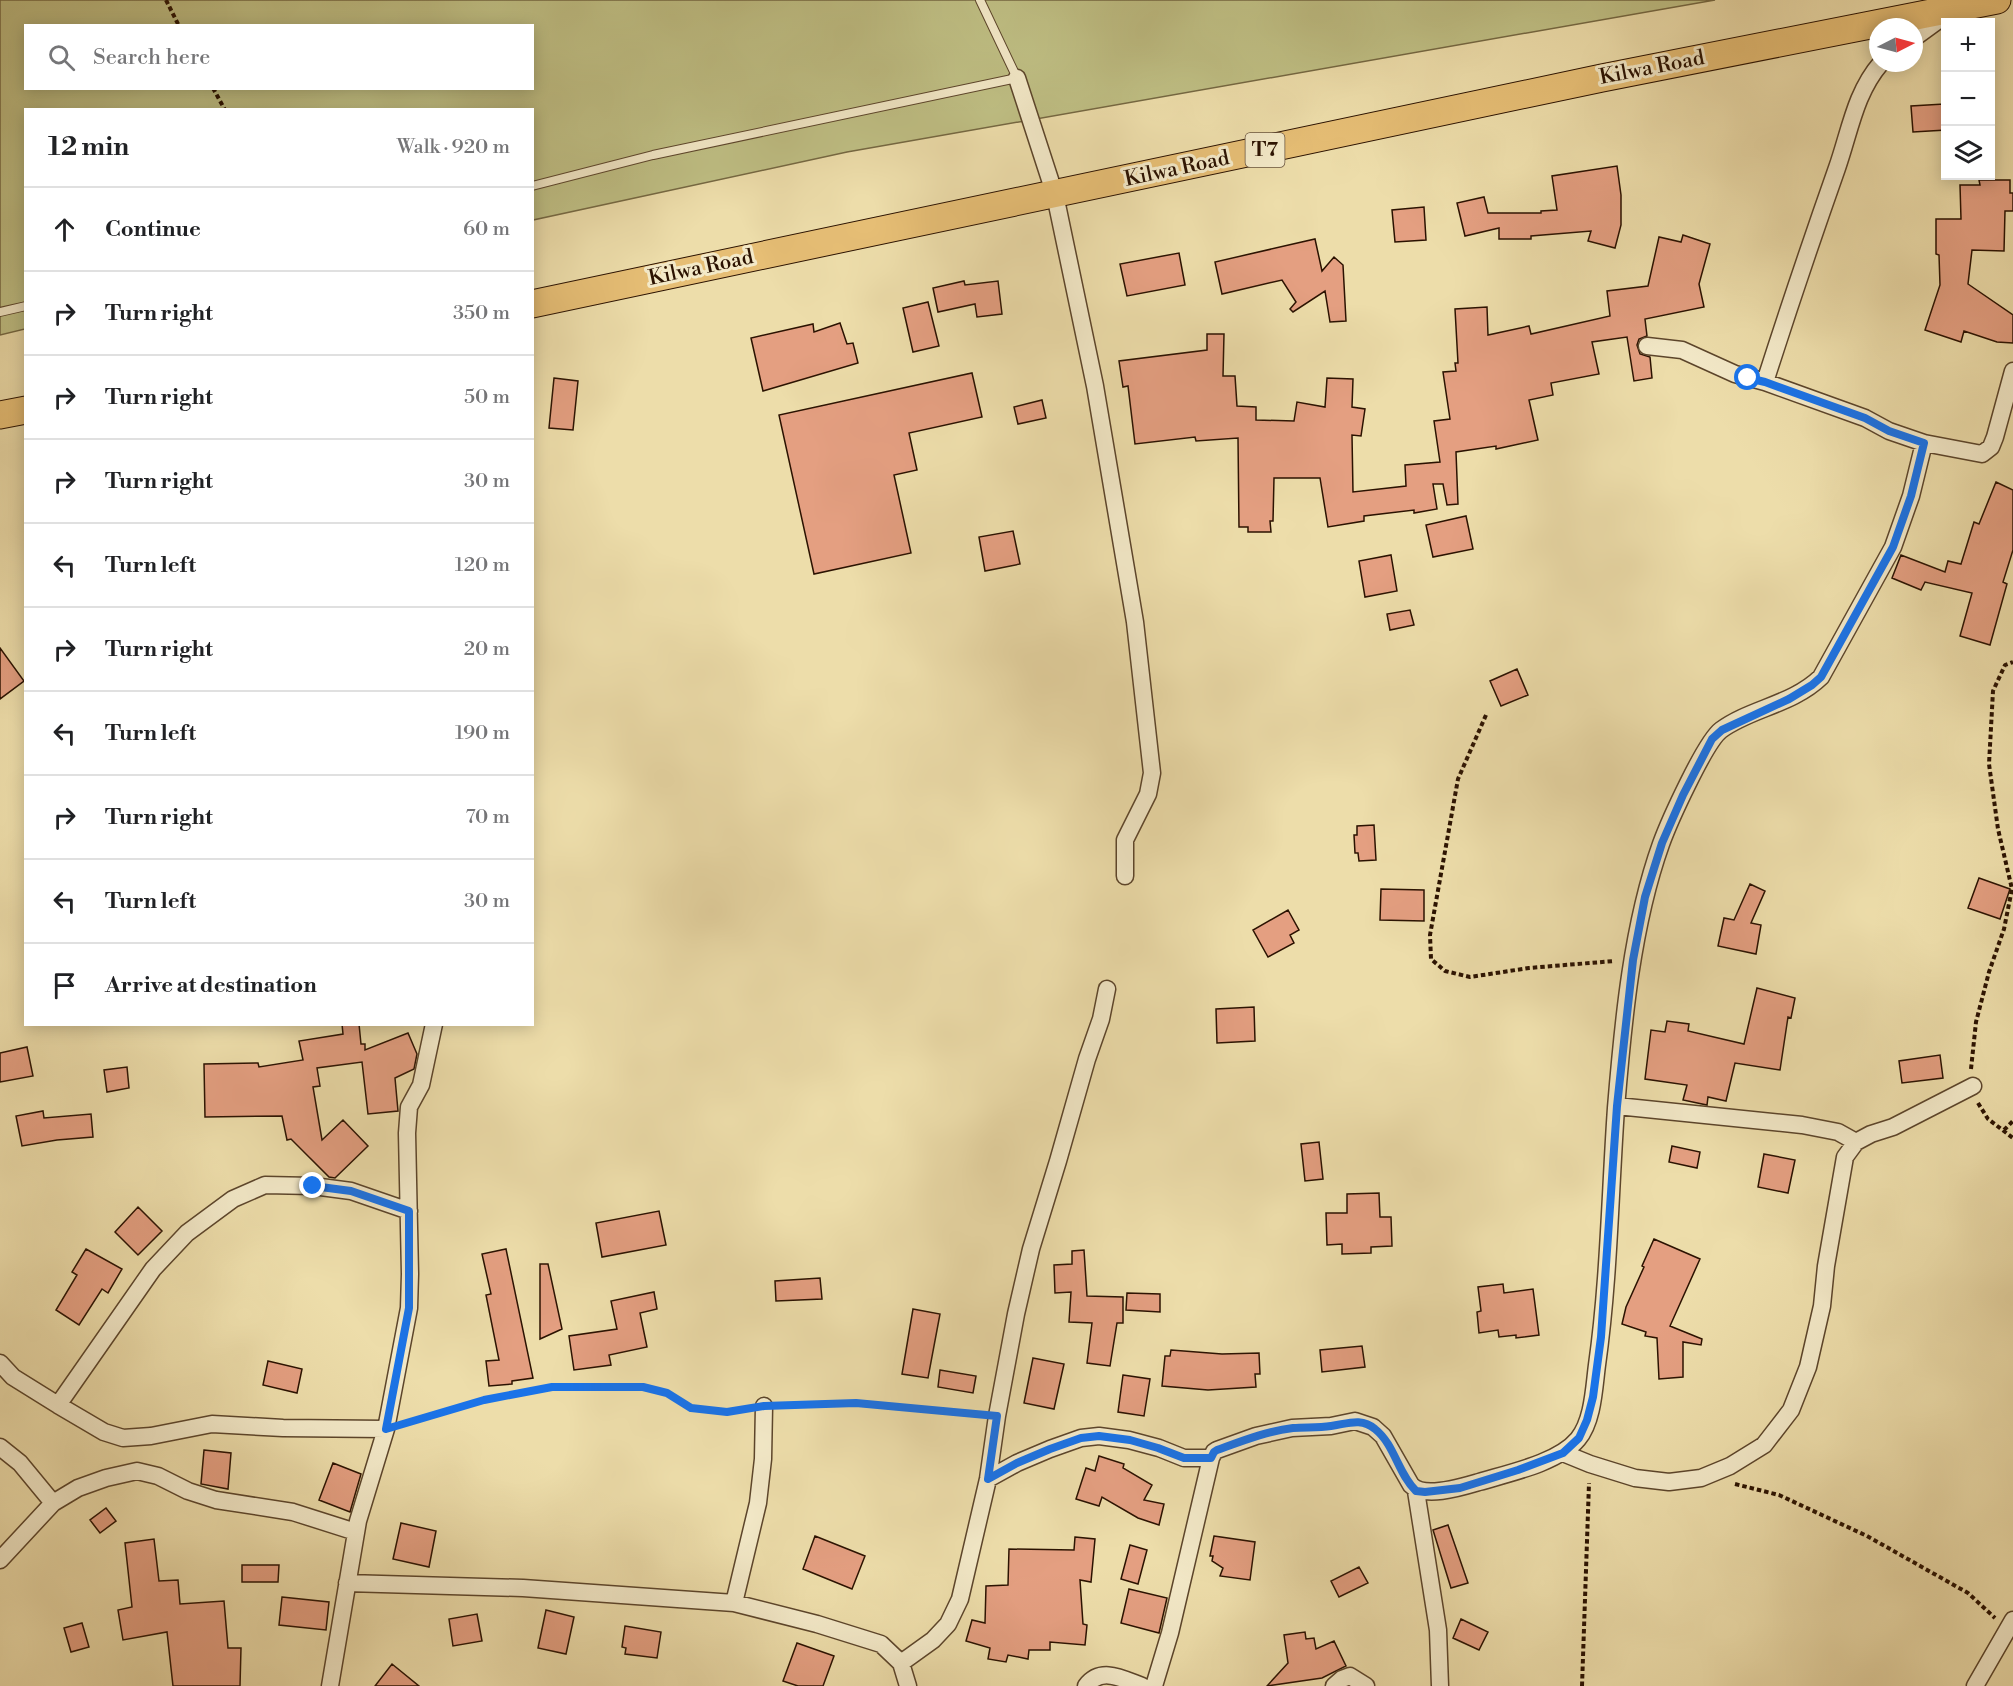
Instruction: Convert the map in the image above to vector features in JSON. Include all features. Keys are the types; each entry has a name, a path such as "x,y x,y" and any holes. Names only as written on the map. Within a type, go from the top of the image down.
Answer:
{"highway":[{"name":"Kilwa Road","path":"534,304 1602,78 1997,0"},
{"path":"0,415 24,410"}],"street":[{"path":"1923,32 1958,7"},
{"path":"1765,382 1854,109 1875,72"},
{"path":"1017,78 1055,195 1095,386 1134,622 1150,744 1152,781 1125,840 1125,876"},
{"path":"1647,346 1682,350 1735,374 1765,382 1865,418 1889,431 1924,443 1978,453 1991,447 2013,370"},
{"path":"1416,1491 1460,1488 1518,1470 1563,1453 1579,1438 1593,1397 1601,1337 1617,1106 1633,960 1645,897 1662,843 1683,795 1712,739 1722,730 1789,699 1821,677 1893,547 1911,496 1924,443"},
{"path":"901,1663 933,1640 948,1624 960,1599 988,1479 1016,1314 1031,1249 1101,1018 1107,989"},
{"path":"330,1686 356,1532 386,1429 409,1308 408,1111 422,1085 434,1026"},
{"path":"1563,1453 1635,1478 1669,1482 1701,1478 1731,1466 1764,1445 1791,1410 1808,1367 1822,1306 1826,1266 1845,1157 1856,1142 1893,1127 1973,1086"},
{"path":"1617,1106 1802,1125 1838,1132 1856,1142"},
{"path":"58,1405 153,1269 188,1233 233,1199 265,1185 313,1186 351,1191 409,1211"},
{"path":"0,1363 13,1377 58,1405 104,1432 123,1438 151,1436 212,1424 283,1428 386,1429"},
{"path":"734,1603 758,1503 763,1459 764,1406"},
{"path":"1154,1686 1170,1633 1214,1452 1256,1436 1292,1428 1331,1426 1355,1421 1373,1427 1383,1436 1406,1478 1416,1491 1438,1630 1440,1686"},
{"path":"988,1479 1050,1449 1081,1438 1099,1436 1130,1440 1184,1458 1211,1458"},
{"path":"0,1447 20,1463 53,1503"},
{"path":"0,1560 53,1503 78,1488 106,1478 137,1471 158,1476 188,1491 216,1500 293,1512 356,1532"},
{"path":"347,1583 523,1588 734,1603 817,1624 881,1644 901,1663 908,1686"},
{"path":"1975,1686 2011,1625"},
{"path":"1086,1686 1097,1677 1109,1674 1142,1686"},
{"path":"1334,1686 1350,1676 1366,1686"}],"lane":[{"path":"534,185 653,155 1017,78 980,0"},
{"path":"0,312 24,306"}],"path":[{"path":"166,0 178,24"},
{"path":"214,90 224,108"},
{"path":"2013,662 2005,665 1993,691 1989,764 1998,829 2012,889 2004,929 1989,972 1976,1022 1971,1068 1973,1086 1988,1119 2013,1138"},
{"path":"1486,715 1458,779 1430,935 1431,959 1445,971 1470,977 1529,968 1633,960"},
{"path":"2004,1130 2013,1121"},
{"path":"386,1429 484,1400 552,1387 643,1387 667,1393 691,1408 727,1412 764,1406 856,1403 997,1416"},
{"path":"1582,1686 1590,1464"},
{"path":"1701,1478 1779,1495 1867,1536 1968,1593 2011,1625"}],"green space":[{"path":"0,0 1715,0 847,152 534,220 534,108 24,108 24,329 0,335"}],"building":[{"path":"1941,104 1941,130 1913,132 1911,106"},
{"path":"1617,166 1621,195 1621,225 1615,248 1588,241 1591,231 1531,236 1531,239 1499,239 1499,228 1465,236 1457,203 1484,197 1488,213 1541,213 1541,211 1557,210 1552,176"},
{"path":"1979,180 2010,180 2013,211 2005,211 2004,251 1972,250 1968,284 2013,315 2013,343 1997,342 1964,331 1961,342 1925,330 1940,285 1939,255 1936,254 1936,219 1961,219 1960,185 1980,185"},
{"path":"1424,207 1426,240 1395,242 1392,210"},
{"path":"1683,235 1710,244 1699,284 1704,307 1645,319 1647,336 1639,339 1637,345 1640,354 1650,357 1652,378 1634,381 1627,337 1592,342 1599,374 1551,383 1553,395 1529,400 1538,440 1496,449 1496,446 1456,452 1458,504 1447,505 1443,484 1433,484 1437,509 1364,516 1364,521 1328,527 1320,478 1274,478 1271,532 1248,532 1248,527 1239,527 1238,438 1196,441 1195,437 1135,444 1128,386 1123,387 1119,361 1207,350 1207,334 1224,334 1223,376 1235,376 1237,406 1256,407 1256,420 1294,421 1297,402 1325,407 1327,378 1353,379 1352,407 1365,409 1361,436 1352,435 1353,492 1406,486 1405,465 1440,462 1434,421 1450,419 1443,372 1456,371 1455,363 1458,363 1455,309 1487,307 1488,335 1529,326 1531,334 1610,316 1607,291 1648,286 1659,237 1681,242"},
{"path":"1315,239 1322,271 1334,257 1343,265 1346,321 1330,322 1325,291 1293,312 1290,309 1296,302 1282,280 1222,294 1215,262"},
{"path":"1179,253 1185,285 1127,296 1120,264"},
{"path":"964,281 965,285 998,281 1002,314 977,317 975,304 938,312 933,288"},
{"path":"928,302 939,346 913,352 903,308"},
{"path":"840,323 847,344 853,343 858,363 763,391 751,338 813,324 814,332"},
{"path":"972,373 982,417 909,433 917,470 894,475 911,553 814,574 779,415"},
{"path":"554,378 578,381 573,430 549,428"},
{"path":"1042,400 1046,418 1018,424 1014,407"},
{"path":"1996,482 2013,490 2013,550 2003,582 2007,584 1990,645 1960,636 1972,593 1925,582 1921,590 1892,578 1901,555 1945,572 1948,561 1961,564 1974,522 1979,524"},
{"path":"1466,516 1473,549 1433,557 1426,525"},
{"path":"1013,531 1020,564 985,571 979,537"},
{"path":"1391,555 1397,591 1365,597 1359,561"},
{"path":"1410,610 1414,625 1390,630 1387,614"},
{"path":"0,648 24,681 0,699"},
{"path":"1517,669 1528,695 1501,706 1490,681"},
{"path":"1374,825 1376,860 1359,861 1358,853 1355,853 1354,835 1357,835 1357,826"},
{"path":"1979,878 2010,889 2000,919 1968,908"},
{"path":"1750,884 1765,891 1751,923 1761,925 1756,954 1718,946 1724,918 1734,920"},
{"path":"1381,889 1424,890 1424,921 1380,920"},
{"path":"1288,910 1299,930 1290,935 1294,943 1268,957 1253,930"},
{"path":"1757,988 1795,998 1791,1018 1788,1017 1780,1070 1735,1063 1726,1101 1708,1097 1707,1105 1683,1100 1687,1085 1645,1079 1651,1030 1665,1032 1667,1021 1689,1024 1688,1031 1744,1044"},
{"path":"1254,1007 1255,1041 1217,1043 1216,1009"},
{"path":"342,1026 359,1026 361,1044 365,1044 365,1050 408,1033 417,1054 414,1069 395,1078 398,1111 368,1114 362,1062 317,1068 320,1086 313,1087 322,1140 343,1120 368,1146 335,1178 329,1177 291,1139 287,1140 282,1116 205,1117 204,1064 258,1063 259,1067 303,1060 299,1041 343,1034"},
{"path":"27,1047 33,1076 0,1082 0,1053"},
{"path":"1940,1055 1943,1078 1902,1083 1899,1061"},
{"path":"127,1067 129,1088 107,1092 104,1070"},
{"path":"43,1111 44,1118 91,1114 93,1137 22,1146 16,1116"},
{"path":"1319,1142 1323,1179 1305,1181 1301,1144"},
{"path":"1672,1146 1700,1152 1697,1168 1669,1162"},
{"path":"1764,1154 1795,1160 1788,1193 1758,1187"},
{"path":"1379,1193 1380,1217 1391,1217 1392,1246 1371,1247 1371,1253 1342,1254 1342,1244 1327,1245 1326,1213 1347,1213 1347,1194"},
{"path":"138,1207 162,1231 138,1255 115,1232"},
{"path":"659,1211 666,1245 602,1257 596,1223"},
{"path":"1654,1239 1700,1259 1670,1326 1702,1339 1701,1345 1683,1342 1683,1377 1659,1379 1657,1338 1645,1336 1646,1332 1622,1324 1626,1307"},
{"path":"86,1249 122,1269 108,1293 102,1289 79,1325 56,1310 77,1275 72,1272"},
{"path":"506,1249 533,1378 512,1381 512,1384 489,1386 486,1361 499,1360 486,1295 491,1294 482,1254"},
{"path":"1084,1250 1087,1296 1123,1297 1123,1323 1117,1323 1110,1366 1087,1363 1092,1323 1069,1322 1071,1292 1055,1293 1054,1265 1072,1264 1072,1251"},
{"path":"540,1264 548,1264 562,1329 540,1339"},
{"path":"820,1278 822,1299 776,1301 775,1281"},
{"path":"1503,1284 1504,1293 1533,1289 1539,1335 1516,1338 1516,1335 1499,1337 1498,1330 1479,1333 1477,1312 1481,1311 1478,1287"},
{"path":"654,1292 657,1309 640,1313 647,1347 609,1355 611,1365 574,1370 569,1336 617,1329 611,1301"},
{"path":"1127,1293 1160,1294 1160,1312 1126,1310"},
{"path":"913,1309 940,1314 928,1378 902,1374"},
{"path":"1362,1346 1365,1367 1322,1372 1320,1350"},
{"path":"1171,1350 1222,1354 1259,1353 1260,1374 1255,1374 1256,1387 1208,1390 1162,1386 1165,1356 1170,1356"},
{"path":"1033,1358 1064,1364 1054,1409 1024,1403"},
{"path":"268,1361 302,1369 297,1393 263,1385"},
{"path":"940,1370 976,1376 973,1393 938,1387"},
{"path":"1123,1375 1150,1379 1144,1416 1118,1412"},
{"path":"204,1450 231,1453 228,1489 201,1484"},
{"path":"1099,1456 1124,1464 1123,1468 1152,1485 1144,1500 1164,1504 1159,1525 1138,1518 1102,1497 1099,1506 1076,1499 1086,1468 1095,1471"},
{"path":"333,1463 361,1474 350,1512 319,1500"},
{"path":"106,1508 116,1521 100,1533 90,1520"},
{"path":"401,1523 436,1531 429,1567 393,1559"},
{"path":"1448,1525 1468,1583 1451,1588 1433,1530"},
{"path":"815,1536 865,1556 852,1589 803,1569"},
{"path":"1214,1536 1255,1542 1250,1580 1220,1576 1223,1568 1212,1561 1213,1556 1210,1556"},
{"path":"1075,1537 1095,1539 1091,1582 1080,1580 1083,1624 1087,1625 1085,1645 1050,1642 1050,1650 1029,1650 1028,1659 1008,1655 1006,1662 988,1659 990,1648 966,1641 972,1620 985,1623 986,1586 1008,1585 1009,1549 1074,1550"},
{"path":"154,1539 159,1581 178,1580 180,1604 224,1601 228,1648 241,1648 240,1686 173,1686 167,1632 123,1640 118,1610 132,1607 125,1543"},
{"path":"1130,1545 1147,1550 1138,1584 1121,1579"},
{"path":"242,1565 279,1565 278,1582 242,1582"},
{"path":"1359,1567 1368,1583 1339,1597 1331,1581"},
{"path":"1129,1589 1167,1598 1159,1633 1121,1623"},
{"path":"282,1597 329,1602 326,1630 279,1625"},
{"path":"546,1610 574,1617 566,1654 538,1648"},
{"path":"477,1614 482,1641 453,1646 449,1619"},
{"path":"1461,1619 1488,1632 1479,1650 1453,1638"},
{"path":"82,1623 89,1647 71,1652 64,1628"},
{"path":"625,1626 661,1632 657,1658 625,1654 626,1648 622,1647"},
{"path":"1305,1632 1306,1639 1314,1638 1316,1649 1334,1641 1346,1666 1322,1678 1267,1686 1288,1663 1284,1635"},
{"path":"797,1643 834,1656 823,1686 798,1686 783,1681"},
{"path":"392,1664 419,1686 375,1686"}],"route":[{"path":"313,1186 351,1191 409,1211 409,1308 386,1429 484,1400 552,1387 609,1386 643,1387 667,1393 691,1408 727,1412 764,1406 856,1403 997,1416 988,1479 1017,1463 1081,1438 1099,1436 1130,1440 1184,1458 1211,1458 1217,1450 1256,1436 1292,1428 1331,1426 1355,1421 1373,1427 1383,1436 1410,1485 1416,1491 1460,1488 1563,1453 1579,1438 1593,1397 1601,1337 1617,1106 1633,960 1645,897 1662,843 1683,795 1712,739 1722,730 1745,718 1789,699 1821,677 1893,547 1911,496 1924,443 1889,431 1865,418 1748,378"}]}
